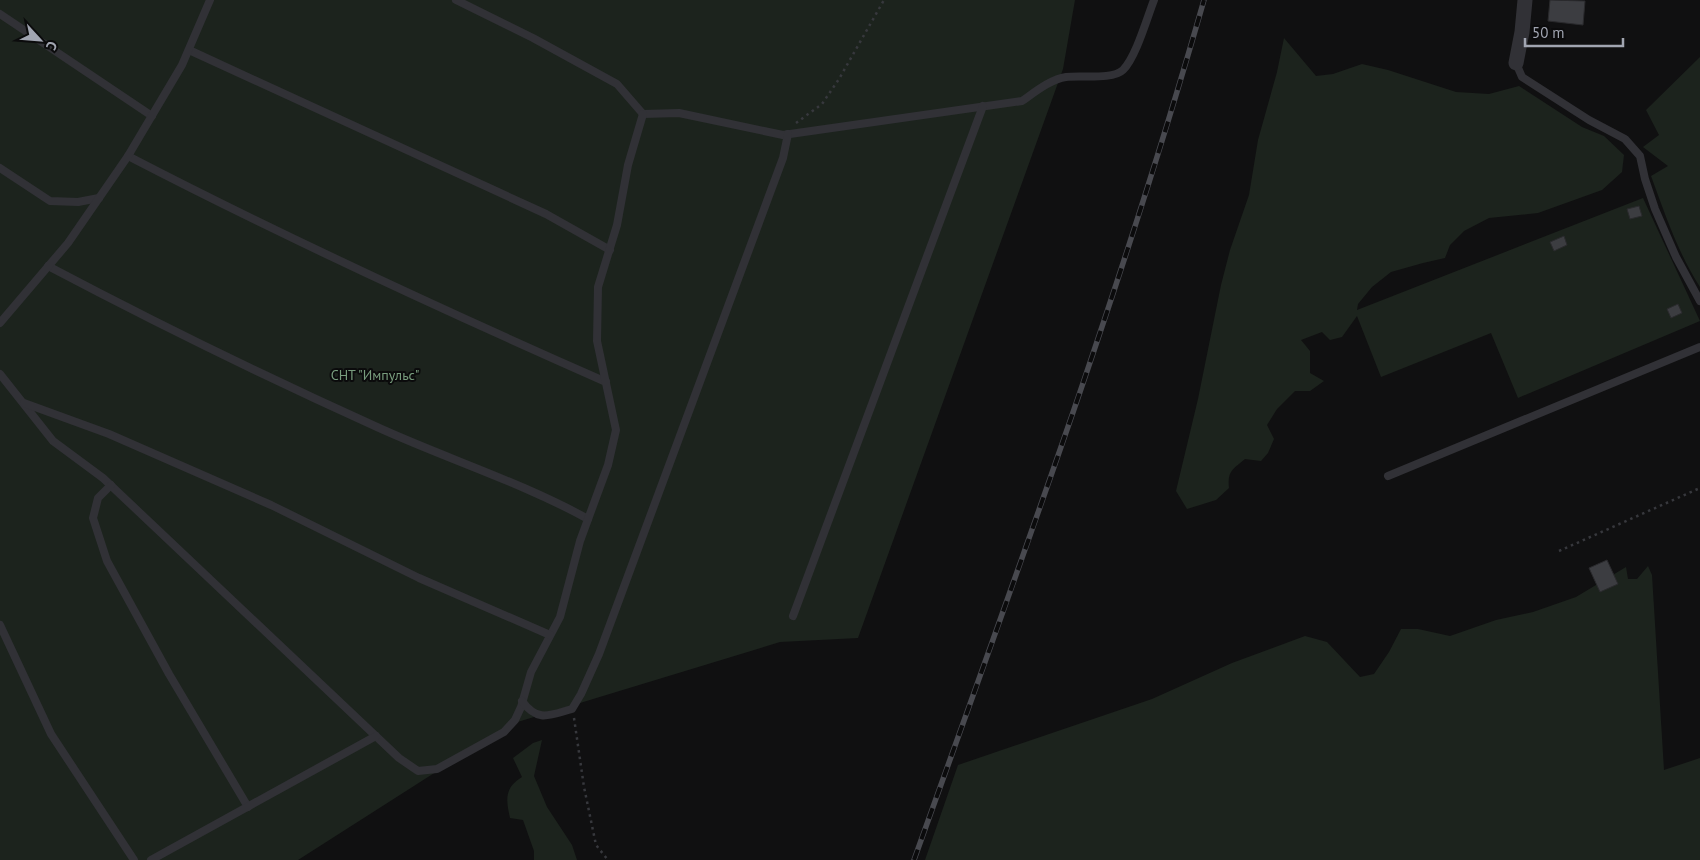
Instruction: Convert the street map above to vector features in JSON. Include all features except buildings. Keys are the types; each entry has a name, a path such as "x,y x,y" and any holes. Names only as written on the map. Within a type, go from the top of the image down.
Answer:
{"street":[{"path":"1516,64 1525,0"}],"lane":[{"path":"0,323 68,243 128,156 182,65 210,0"},
{"path":"456,0 618,84 643,114"},
{"path":"643,114 679,113 788,134 1022,101 1042,87 1064,77 1109,75 1122,71 1133,56 1154,0"},
{"path":"0,14 152,116"},
{"path":"189,50 546,214 610,250"},
{"path":"1516,64 1522,77 1589,120 1625,139 1640,156 1644,179 1656,209 1676,257 1700,302"},
{"path":"793,616 983,106"},
{"path":"0,374 53,441 111,485 399,758 418,771 437,769 504,732 515,720 530,672 560,617 580,541 608,465 616,430 597,341 598,287 618,225 628,165 643,114"},
{"path":"522,701 534,714 545,716 572,709 595,662 784,158 788,134"},
{"path":"128,156 293,238 492,332 606,382"},
{"path":"0,168 50,201 78,202 99,198"},
{"path":"48,266 128,308 379,428 552,500 588,519"},
{"path":"1388,476 1700,347"},
{"path":"23,402 127,442 271,505 419,578 550,635"},
{"path":"111,485 98,498 94,518 107,561 169,674 248,806"},
{"path":"0,625 51,734 134,860"},
{"path":"151,860 376,736"}],"path":[{"path":"788,134 798,121 822,104 839,79 884,0"},
{"path":"1560,551 1700,488"},
{"path":"572,709 584,787 596,845 608,860"}],"green space":[{"name":"СНТ \"Импульс\"","path":"0,0 1075,0 1063,69 858,638 780,642 511,724 298,860 0,860"},
{"path":"1284,38 1316,76 1333,74 1362,64 1388,70 1456,92 1489,94 1519,86 1582,127 1604,136 1624,155 1622,172 1602,190 1538,213 1489,218 1464,231 1450,245 1445,258 1391,272 1372,287 1358,304 1357,310 1643,198 1700,321 1518,398 1491,333 1381,377 1357,316 1342,337 1330,340 1322,332 1301,340 1310,351 1310,373 1324,381 1310,391 1295,391 1277,409 1267,425 1274,439 1268,453 1261,461 1245,459 1230,474 1229,488 1216,500 1187,509 1176,491 1198,399 1221,285 1230,250 1249,195 1258,140 1277,72"},
{"path":"1700,57 1700,287 1679,247 1651,176 1668,166 1643,147 1659,135 1646,110"},
{"path":"1648,566 1652,575 1664,770 1700,758 1700,860 925,860 958,765 1152,699 1232,663 1305,636 1327,642 1360,677 1374,674 1389,652 1401,629 1418,629 1450,636 1496,620 1533,612 1576,597 1626,567 1628,579 1637,579"},
{"path":"542,740 534,776 547,807 572,845 577,860 534,860 534,851 523,820 510,818 507,800 509,790 522,777 513,758 533,743"}],"railway":[{"path":"914,860 1029,539 1103,325 1172,109 1204,0"}]}
